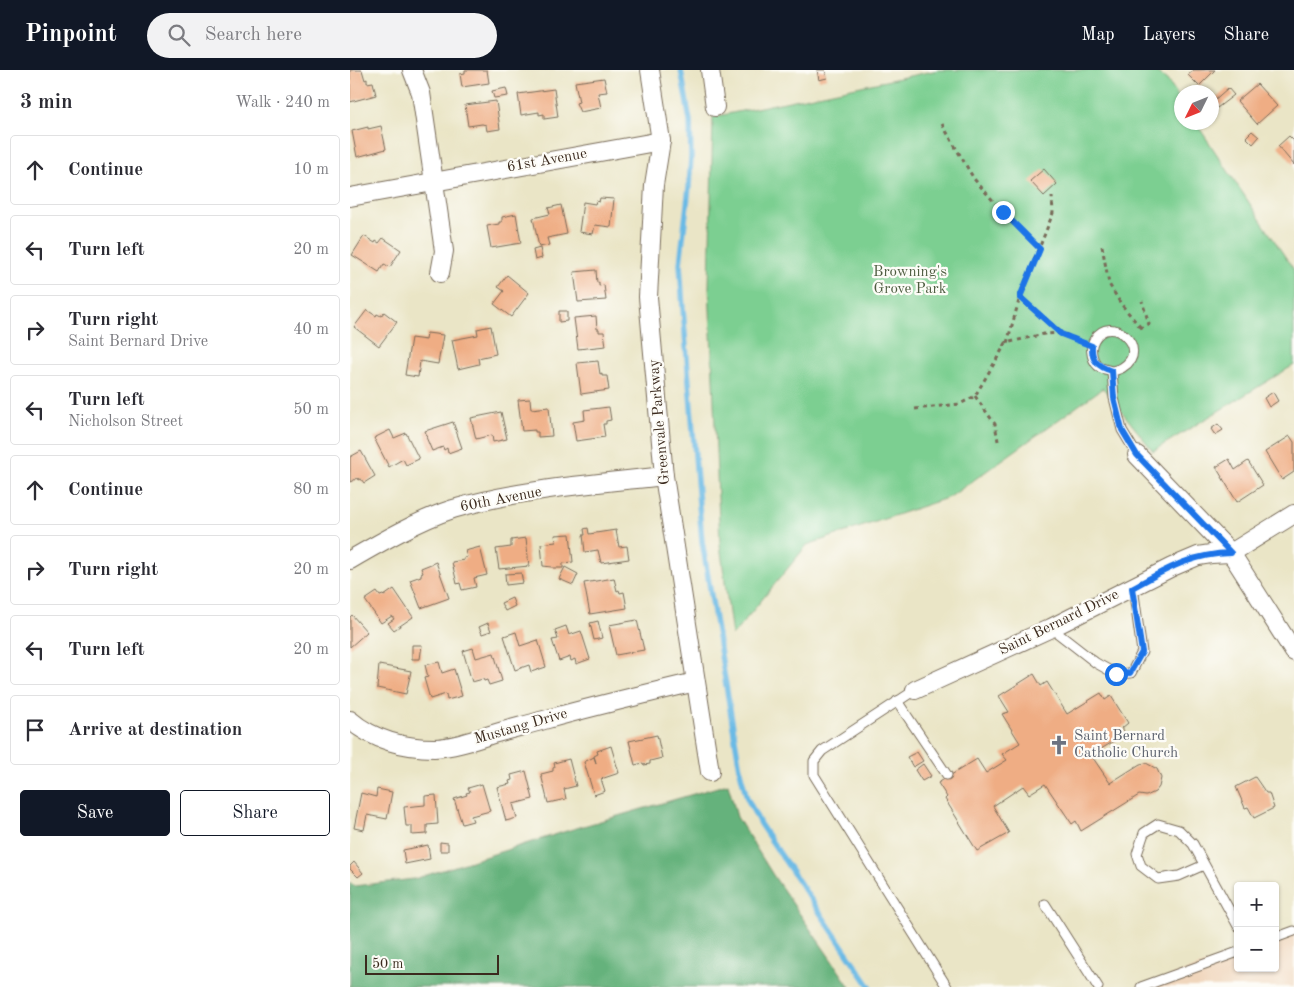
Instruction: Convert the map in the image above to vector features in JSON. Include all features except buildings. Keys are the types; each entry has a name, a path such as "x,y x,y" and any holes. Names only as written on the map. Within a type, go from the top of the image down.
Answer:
{"street":[{"path":"412,70 421,93 444,251 440,273"},
{"name":"Greenvale Parkway","path":"650,70 661,141 654,185 648,297 664,476 710,772"},
{"path":"710,70 715,106"},
{"name":"61st Avenue","path":"350,197 661,141"},
{"path":"1137,455 1231,553 1294,652"},
{"name":"60th Avenue","path":"350,560 382,541 451,510 511,496 664,476"},
{"path":"1231,553 1294,514"},
{"name":"Saint Bernard Drive","path":"915,690 1051,628 1172,567 1198,556 1231,553"},
{"name":"Mustang Drive","path":"350,720 378,737 395,743 415,747 436,748 461,744 572,712 695,682"}],"lane":[{"path":"1110,330 1118,330 1126,335 1132,344 1133,352 1131,359 1124,367 1112,371 1101,367 1095,361 1092,353 1094,339 1101,333 1110,330"},
{"path":"1112,371 1114,398 1122,430 1137,455"},
{"path":"1051,628 1102,667 1116,674 1130,673 1142,652 1132,588"},
{"path":"915,690 822,751 814,761 814,775 947,987"},
{"path":"898,701 947,775"},
{"path":"1204,865 1179,876 1158,879 1141,866 1137,854 1144,833 1158,824 1179,830 1193,844 1234,919"},
{"path":"1044,904 1098,987"},
{"path":"1279,937 1294,931"},
{"path":"1141,987 1234,953"}],"path":[{"path":"942,124 974,179 1003,212 1040,249"},
{"path":"916,409 960,404 975,396 1006,343 1020,297 1053,213 1052,196"},
{"path":"1102,246 1109,284 1121,304 1141,328"},
{"path":"1020,297 1061,334 1092,346"},
{"path":"1126,335 1149,324 1142,300"},
{"path":"1006,343 1044,334 1061,334"},
{"path":"975,396 995,424 998,441"}],"shaded area":[{"path":"1294,931 1294,987 1141,987 1234,953 1234,972 1279,972 1279,937"}],"green space":[{"name":"Browning's Grove Park","path":"938,70 1154,70 1167,80 1174,90 1174,130 1201,130 1294,270 1294,365 1153,451 1103,388 950,497 807,545 732,636 720,544 709,286 713,117"},
{"path":"728,784 737,817 773,875 850,987 350,987 350,882 354,886 414,879 573,829"}],"waterway":[{"path":"681,70 690,121 691,157 680,264 702,541 741,775 747,798 760,824 870,987"}],"place":[{"name":"Saint Bernard Catholic Church","path":"1059,745"}],"route":[{"path":"1003,212 1040,249 1020,297 1061,334 1092,346 1095,361 1101,367 1112,371 1114,398 1122,430 1137,455 1231,553 1198,556 1132,588 1142,652 1130,673 1116,674"}]}
